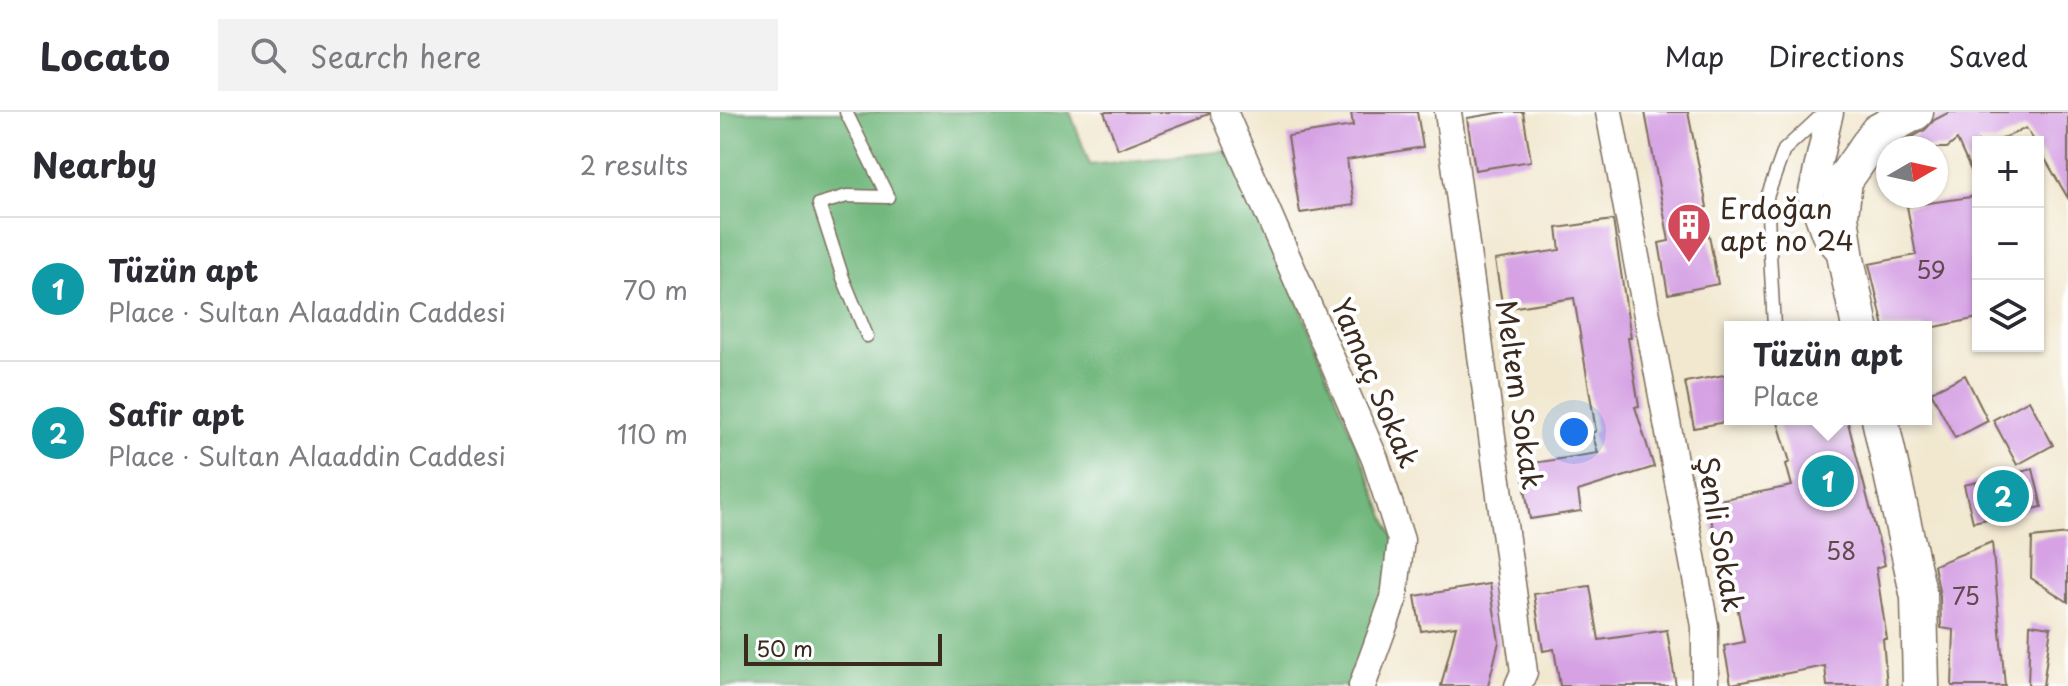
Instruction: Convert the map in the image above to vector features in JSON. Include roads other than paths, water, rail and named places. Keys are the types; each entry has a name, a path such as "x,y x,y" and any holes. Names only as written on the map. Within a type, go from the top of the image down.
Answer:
{"street":[{"name":"Yamaç Sokak","path":"1224,112 1375,459 1401,540 1394,598 1361,686"},
{"name":"Meltem Sokak","path":"1448,112 1524,672 1518,686"},
{"name":"Şenli Sokak","path":"1609,112 1705,626 1705,686"},
{"path":"1827,112 1811,196 1825,235 1846,259"},
{"path":"1859,321 1840,216 1844,180 1878,132 1915,112"},
{"path":"1881,425 1919,597 1921,686"}],"lane":[{"path":"846,112 888,197 847,196 819,204 843,278 867,336"},
{"path":"1774,321 1767,197 1784,150 1827,112"}],"place":[{"name":"Erdoğan apt no 24","path":"1689,264"},
{"name":"Tüzün apt","path":"1828,481"},
{"name":"Safir apt","path":"2003,496"}]}
